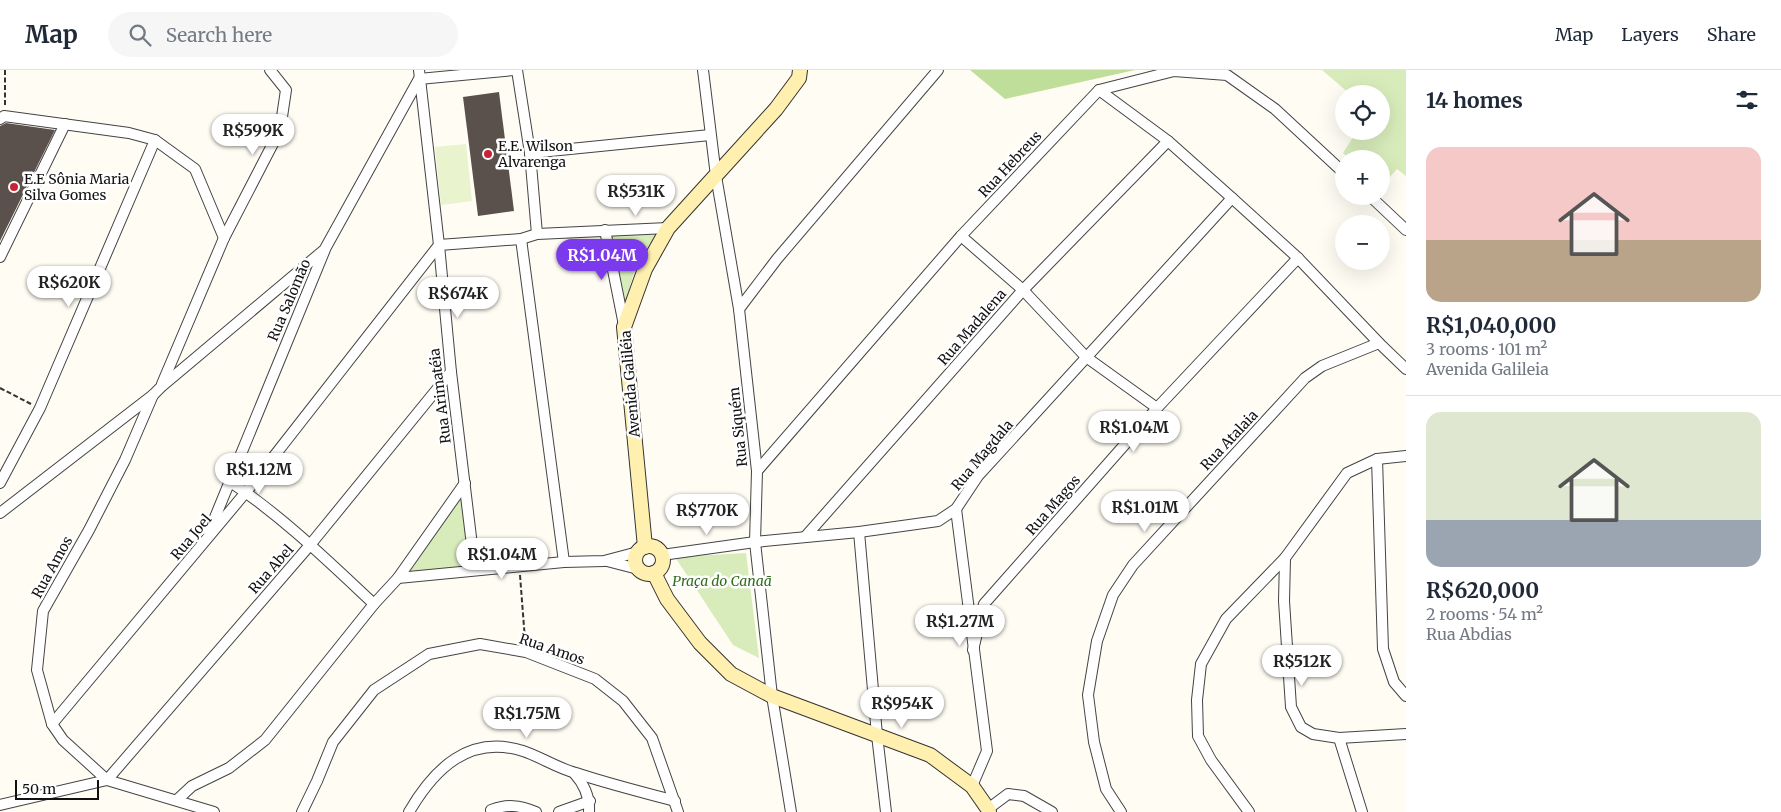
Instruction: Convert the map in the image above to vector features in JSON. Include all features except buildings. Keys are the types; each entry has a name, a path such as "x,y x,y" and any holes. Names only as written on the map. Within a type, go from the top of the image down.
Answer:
{"main road":[{"name":"Avenida Galiléia","path":"641,549 624,327 645,269 668,228 776,108 801,72"},
{"path":"655,548 662,555 661,566 654,573 645,573 638,569 635,560 641,549 655,548"},
{"path":"654,573 667,599 700,643 731,674 772,696 930,756 972,786 988,810"}],"street":[{"path":"161,387 224,238 280,130 286,90 270,70"},
{"path":"419,74 516,70 530,153 537,234"},
{"name":"Rua Siquém","path":"703,70 716,176 739,309 757,471 755,542 772,696 791,812"},
{"path":"739,309 777,259 938,70"},
{"path":"1099,90 1174,71 1227,74 1275,109 1335,165"},
{"name":"Rua Arimatéia","path":"419,74 439,245 451,372 475,570"},
{"name":"Rua Salomão","path":"205,542 326,247 419,74"},
{"path":"1099,90 1168,141 1232,198 1298,258 1378,344 1406,369"},
{"name":"Rua Hebreus","path":"757,471 960,236 1099,90"},
{"path":"2,118 129,133 155,140 195,169 224,238"},
{"path":"0,257 64,124"},
{"path":"530,153 710,135"},
{"path":"0,483 40,408 155,140"},
{"name":"Rua Madalena","path":"805,537 1024,290 1168,141"},
{"name":"Rua Magdala","path":"662,555 755,542 859,532 938,521 956,509 978,476 1232,198"},
{"path":"1380,205 1406,230"},
{"path":"439,245 521,239 537,234 668,228"},
{"path":"605,230 624,327"},
{"path":"960,236 1024,290 1086,357 1157,408"},
{"path":"521,239 564,562"},
{"name":"Rua Joel","path":"52,724 246,492 439,245"},
{"path":"0,513 153,395 326,247"},
{"name":"Rua Magos","path":"973,650 984,604 1157,408 1298,258"},
{"name":"Rua Atalaia","path":"1121,812 1106,789 1094,742 1088,695 1097,641 1113,595 1132,565 1305,378 1322,366 1378,344"},
{"name":"Rua Abel","path":"107,780 310,544 451,372"},
{"name":"Rua Amos","path":"153,395 116,477 89,530 43,611 37,670 52,724 64,740 107,780 214,812"},
{"path":"1249,812 1212,760 1198,736 1197,700 1200,664 1226,619 1285,558 1347,473 1377,458 1406,456"},
{"path":"1377,458 1383,649 1394,682 1406,696"},
{"path":"229,481 246,492 310,544 374,604"},
{"path":"177,800 192,786 229,768 265,740 374,604 398,578 465,483"},
{"path":"956,509 987,751 972,786"},
{"path":"859,532 877,735 886,812"},
{"path":"398,578 604,560 641,549"},
{"path":"1285,558 1284,601 1291,707 1301,727 1314,734 1340,738 1406,734"},
{"path":"604,560 638,569"},
{"name":"Rua Amos","path":"302,812 333,742 374,690 429,654 480,644 526,652 595,679 623,701 652,738 678,812"},
{"path":"1340,738 1362,812"},
{"path":"409,812 421,791 437,773 457,757 479,747 522,751 574,773 675,801"},
{"path":"559,812 590,807 582,783 574,773"},
{"path":"0,805 107,780"},
{"path":"988,810 1008,794 1024,796 1052,812"},
{"path":"490,810 505,805 523,807 536,812"}],"path":[{"path":"2,118 5,70"},
{"path":"0,388 40,408"},
{"path":"520,566 526,652"}],"green space":[{"path":"970,70 1135,70 1005,99"},
{"path":"1322,70 1406,70 1406,176 1397,169 1390,177 1390,150 1345,150 1351,140 1390,140 1390,85 1340,85"},
{"path":"466,144 472,201 441,205 435,147"},
{"path":"661,231 640,260 632,279 624,313 611,232"},
{"path":"463,492 472,568 405,573"},
{"name":"Praça do Canaã","path":"746,553 759,658 733,645 675,557"}],"place":[{"name":"E.E. Wilson Alvarenga","path":"488,154"},
{"name":"E.E Sônia Maria Silva Gomes","path":"14,187"}]}
